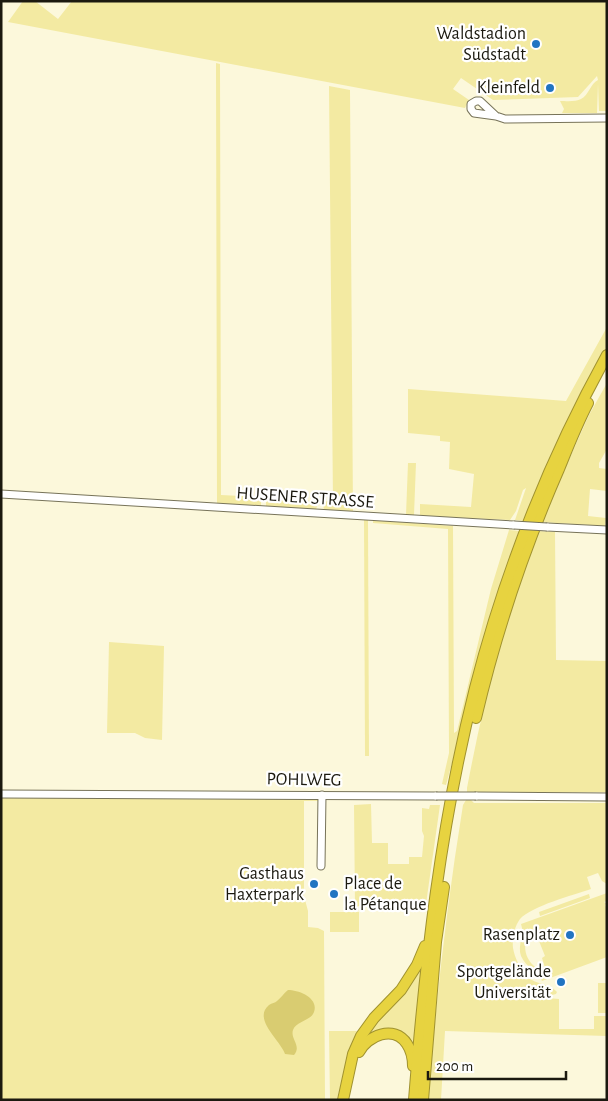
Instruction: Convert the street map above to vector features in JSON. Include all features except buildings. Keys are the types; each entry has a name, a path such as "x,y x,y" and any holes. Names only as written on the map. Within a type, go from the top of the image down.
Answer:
{"highway":[{"path":"414,1100 428,941 454,786 473,696 504,589 537,500 577,409 607,355"},
{"path":"423,1100 439,924 464,765 482,693 511,592 531,534 584,412 607,369"},
{"path":"347,1099 353,1054 361,1036 374,1018 405,984 417,965 428,941"},
{"path":"347,1099 356,1057 362,1046 377,1035 394,1034 408,1044 413,1060 415,1084"}],"street":[{"path":"496,116 511,119 607,118"},
{"name":"HUSENER STRASSE","path":"1,494 607,530"},
{"name":"POHLWEG","path":"1,794 607,797"},
{"path":"322,795 322,866"}],"shaded area":[{"path":"23,1 35,1 58,19 72,1 607,1 607,111 599,111 598,84 597,113 562,113 564,109 560,101 576,101 584,97 598,80 597,76 578,97 493,100 461,78 453,89 469,100 465,108 8,22"},
{"path":"216,63 220,64 221,495 261,497 261,508 217,505"},
{"path":"329,86 350,90 353,513 324,511 323,501 333,502"},
{"path":"607,327 607,348 576,404 525,521 515,520 526,488 523,490 516,511 510,520 420,516 420,504 471,507 474,474 449,469 450,442 440,441 440,436 408,433 408,389 566,401"},
{"path":"607,383 607,449 599,463 599,468 607,469 607,491 590,489 588,516 606,518 605,526 541,522 589,415"},
{"path":"408,463 416,463 414,515 406,515"},
{"path":"266,498 318,501 316,510 266,508"},
{"path":"364,520 368,520 369,756 365,756"},
{"path":"373,520 453,526 454,733 457,731 491,589 509,530 519,531 499,590 446,785 442,784 449,753 448,529 373,523"},
{"path":"538,531 555,532 556,660 607,661 607,792 467,792 494,666"},
{"path":"109,642 164,646 162,740 145,738 135,733 107,733"},
{"path":"1,796 316,798 320,801 304,801 304,896 308,911 308,927 324,931 325,1100 1,1100"},
{"path":"466,800 471,800 474,803 607,803 607,884 602,881 598,873 587,877 591,889 553,901 526,914 516,926 513,944 516,960 527,976 551,987 557,992 547,998 559,999 559,1029 594,1029 594,1016 607,1016 607,1036 445,1031 441,1100 428,1100 447,915 463,805"},
{"path":"371,804 372,843 388,843 388,864 409,864 409,857 422,857 424,836 422,831 422,808 429,809 430,805 440,805 426,904 371,903 355,907 354,805"},
{"name":"Rasenplatz","path":"607,893 607,901 604,902 607,904 607,906 605,904 607,910 607,957 542,981 521,956 521,924","holes":["531,929 536,942 539,941 545,956 542,958 546,971 539,969 529,961 526,955 525,942"]},
{"path":"589,894 590,898 540,916 539,912"},
{"path":"330,912 359,912 359,932 330,932"},
{"path":"425,954 415,1055 395,1033 361,1044"},
{"path":"598,983 607,983 607,1013 598,1013"},
{"path":"288,990 297,991 307,996 314,1003 315,1007 312,1015 293,1030 297,1049 294,1055 285,1054 269,1030 264,1017 269,1005 276,1002"},
{"path":"329,1031 357,1031 348,1053 337,1100 330,1100"}],"place":[{"name":"Waldstadion Südstadt","path":"536,44"},
{"name":"Kleinfeld","path":"550,88"},
{"name":"Gasthaus Haxterpark","path":"314,884"},
{"name":"Place de la Pétanque","path":"334,894"},
{"name":"Rasenplatz","path":"570,935"},
{"name":"Sportgelände Universität","path":"561,982"}]}
